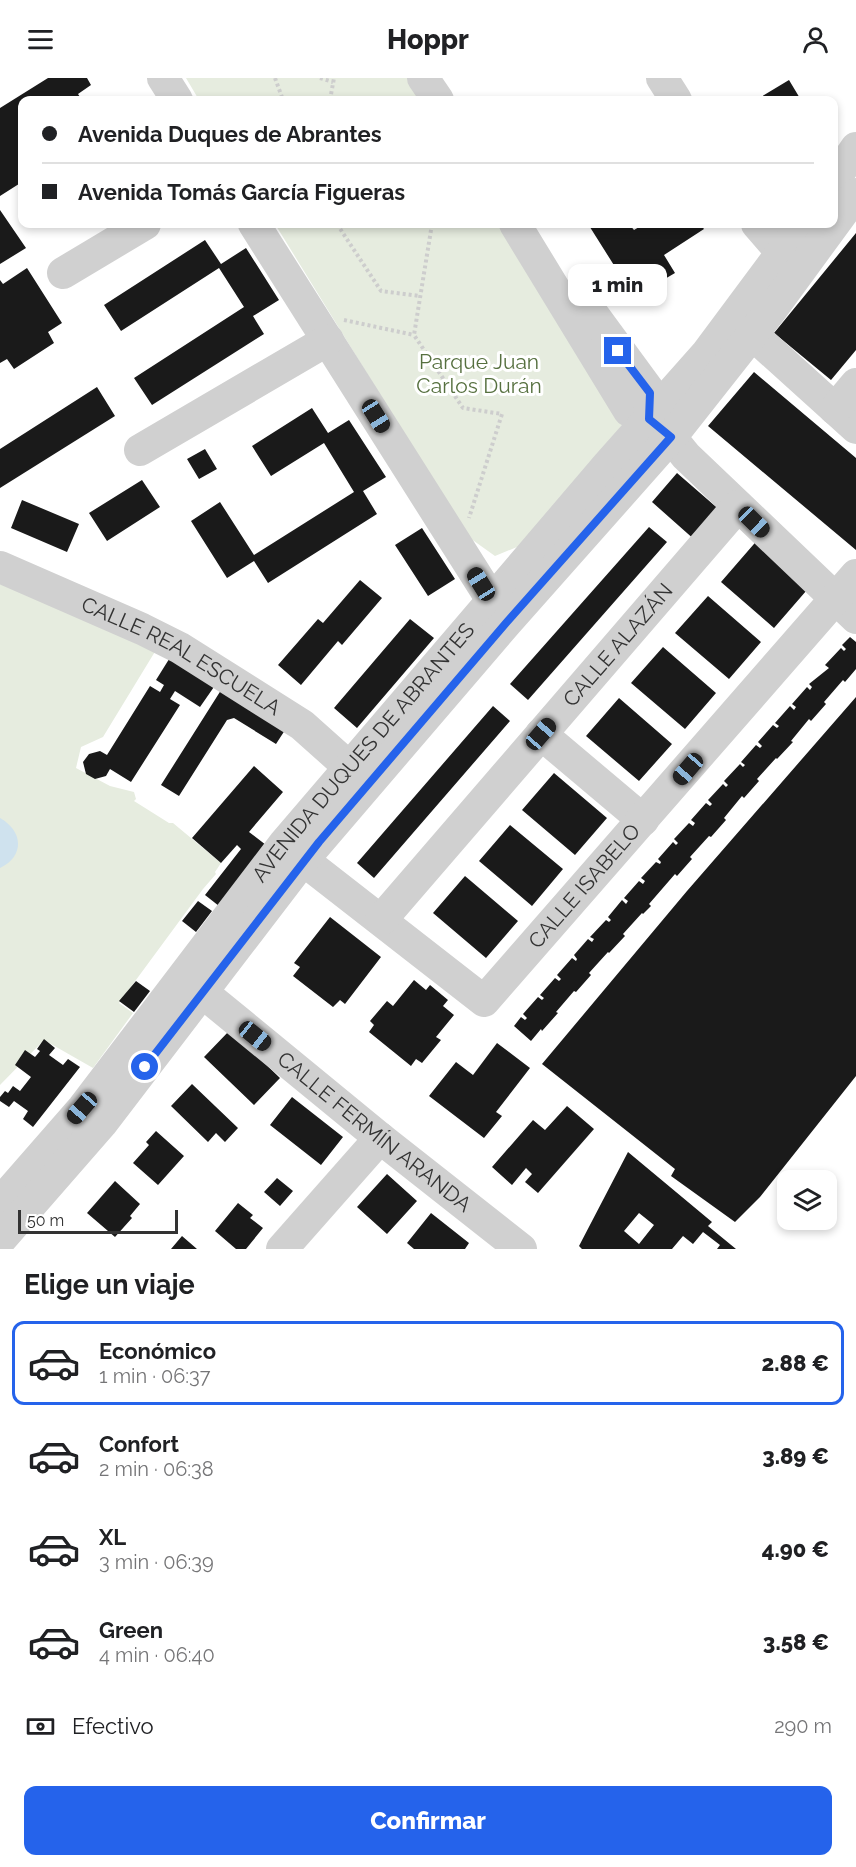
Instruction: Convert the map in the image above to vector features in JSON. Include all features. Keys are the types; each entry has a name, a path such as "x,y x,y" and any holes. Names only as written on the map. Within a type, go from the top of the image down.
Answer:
{"street":[{"path":"163,78 174,96"},
{"path":"423,78 435,96"},
{"path":"445,78 456,96"},
{"path":"662,78 673,96"},
{"path":"838,174 856,148"},
{"name":"AVENIDA DUQUES DE ABRANTES","path":"838,213 856,194"},
{"path":"63,273 138,228"},
{"path":"257,228 499,612"},
{"path":"517,228 629,411 660,428 686,456 845,608"},
{"path":"539,228 598,323 650,393 660,428"},
{"path":"761,228 792,261"},
{"name":"AVENIDA DUQUES DE ABRANTES","path":"0,1240 102,1124 303,860 499,612 660,428 752,334 792,261 802,228"},
{"name":"AVENIDA DUQUES DE ABRANTES","path":"660,428 687,375 824,228"},
{"path":"752,334 845,419 856,384"},
{"path":"140,450 328,340"},
{"path":"628,364 647,375 661,378 687,375"},
{"name":"CALLE ALAZÁN","path":"381,920 738,506"},
{"name":"CALLE REAL ESCUELA","path":"0,567 180,648 302,725 349,767"},
{"name":"CALLE ISABELO","path":"303,860 484,1001 643,819 845,608 856,574"},
{"name":"AVENIDA DUQUES DE ABRANTES","path":"0,1203 82,1108 284,844 349,767 499,612"},
{"path":"541,734 643,819"},
{"name":"CALLE FERMÍN ARANDA","path":"202,992 380,1138 521,1249"},
{"path":"282,1249 380,1138"}],"path":[{"path":"275,78 282,96"},
{"path":"320,78 334,80 331,96"},
{"path":"340,228 381,291 420,296"},
{"path":"431,228 414,335 463,408 502,414 460,549"},
{"path":"310,312 414,335"}],"green space":[{"path":"186,78 409,78 420,96 197,96"},
{"name":"Parque Juan Carlos Durán","path":"277,228 500,228 622,425 529,542 495,556 467,536"},
{"path":"0,574 156,650 103,737 81,747 76,768 110,786 134,792 136,799 134,801 169,823 173,823 221,863 216,874 119,1003 133,1013 93,1068 44,1040 0,1085"}],"water":[{"path":"0,818 8,823 17,836 18,843 14,857 0,868"}],"building":[{"path":"48,78 87,78 91,85 78,94 79,96 19,96"},
{"path":"789,80 799,96 763,96"},
{"path":"18,97 18,185 0,196 0,108"},
{"path":"0,210 26,248 0,264"},
{"path":"591,228 632,228 634,230 637,228 703,228 664,255 675,273 634,297"},
{"path":"856,233 856,350 831,380 774,333"},
{"path":"205,240 221,264 246,248 279,300 253,316 264,334 152,405 134,378 244,307 219,268 121,331 104,305"},
{"path":"27,268 62,323 48,332 54,343 14,369 7,359 0,363 0,280 3,284"},
{"path":"754,372 856,458 856,550 708,426"},
{"path":"97,387 115,416 0,488 0,449"},
{"path":"312,408 328,433 349,420 386,477 363,491 377,514 268,583 254,561 227,578 191,521 220,502 254,555 354,492 324,443 271,476 252,446"},
{"path":"205,449 217,469 199,479 187,459"},
{"path":"677,473 722,512 696,541 652,502"},
{"path":"142,480 160,507 107,541 89,513"},
{"path":"22,500 79,524 67,552 11,528"},
{"path":"649,527 667,542 528,700 510,684"},
{"path":"422,528 455,579 428,596 395,545"},
{"path":"760,537 813,583 774,628 721,582"},
{"path":"360,580 382,598 342,645 338,641 301,685 278,665 318,619 323,623"},
{"path":"708,596 761,642 729,679 675,633"},
{"path":"410,619 434,638 357,728 334,708"},
{"path":"850,637 856,642 856,669 845,682 843,680 824,702 826,704 811,721 809,719 791,741 793,742 757,779 759,781 744,798 742,796 724,818 726,820 690,857 692,859 677,876 675,874 649,904 651,906 623,934 625,936 589,973 591,975 576,992 574,991 556,1012 558,1013 531,1041 514,1026 521,1017 525,1020 527,1018 523,1014 538,997 542,1000 544,998 540,995 555,978 559,981 561,979 557,975 572,958 576,961 574,955 588,939 592,942 594,939 590,937 606,920 609,922 611,920 608,917 622,900 626,904 628,901 624,898 639,881 643,884 645,881 641,878 656,862 660,864 658,859 673,842 676,845 678,843 674,839 689,823 693,826 695,823 691,820 706,803 710,806 712,804 708,800 723,784 726,787 728,785 724,781 740,764 743,767 745,765 741,762 756,745 760,748 762,746 758,742 773,725 777,728 779,726 775,723 790,706 794,710 796,707 792,704 807,687 810,690 812,687 809,684 829,668 825,665 841,648 844,651 846,649 842,645"},
{"path":"663,647 716,693 685,729 631,683"},
{"path":"171,656 216,684 200,707 175,691 170,699 180,705 131,782 110,769 106,776 95,779 86,774 83,762 89,754 100,751 107,755 150,686 160,692 164,685 156,680"},
{"path":"223,687 287,727 276,744 234,718 227,720 179,796 161,785"},
{"path":"856,697 856,1076 781,1170 777,1170 777,1176 760,1197 735,1222 671,1176 675,1169 542,1064 687,891"},
{"path":"619,698 672,744 639,781 586,736"},
{"path":"493,706 510,721 374,878 357,863"},
{"path":"254,766 283,792 249,832 266,845 219,906 205,895 241,849 237,845 221,863 192,838"},
{"path":"554,773 607,818 575,855 522,810"},
{"path":"510,825 563,869 532,906 479,861"},
{"path":"465,876 518,921 486,958 433,913"},
{"path":"198,901 212,911 196,932 182,921"},
{"path":"330,917 381,957 345,1004 340,1000 333,1007 293,976 300,967 294,963"},
{"path":"414,980 426,990 430,985 448,1000 443,1006 454,1015 436,1037 441,1040 422,1063 416,1059 411,1066 369,1032 374,1025 370,1021 387,1001 393,1006"},
{"path":"136,981 150,991 134,1012 119,1001"},
{"path":"230,1030 280,1078 254,1105 204,1057"},
{"path":"44,1039 55,1048 49,1055 63,1065 68,1059 80,1067 33,1127 23,1119 28,1111 14,1101 9,1107 0,1101 0,1097 5,1091 8,1093 13,1086 20,1091 31,1077 15,1065 25,1050 35,1057"},
{"path":"497,1043 530,1068 496,1112 502,1116 484,1138 429,1096 456,1062 473,1075"},
{"path":"192,1084 238,1128 225,1142 216,1133 208,1142 171,1106"},
{"path":"292,1097 343,1137 321,1165 270,1125"},
{"path":"567,1106 594,1129 538,1193 525,1182 532,1174 526,1168 512,1185 492,1167 533,1120 545,1130"},
{"path":"156,1131 184,1156 158,1185 133,1163 149,1145 146,1142"},
{"path":"628,1152 712,1222 708,1226 736,1249 717,1249 720,1245 703,1232 693,1244 683,1236 672,1249 582,1249 579,1246","holes":["639,1213 654,1225 639,1244 624,1231"]},
{"path":"387,1174 417,1201 387,1234 357,1207"},
{"path":"277,1178 293,1191 280,1206 264,1192"},
{"path":"115,1181 140,1204 130,1216 132,1218 115,1237 87,1213"},
{"path":"238,1203 253,1215 250,1218 263,1228 246,1249 236,1249 215,1231"},
{"path":"431,1213 469,1243 465,1249 414,1249 407,1243"},
{"path":"182,1236 197,1249 171,1249"}],"route":[{"path":"145,1067 319,842 506,623 671,437 649,419 650,393 618,351"}]}
